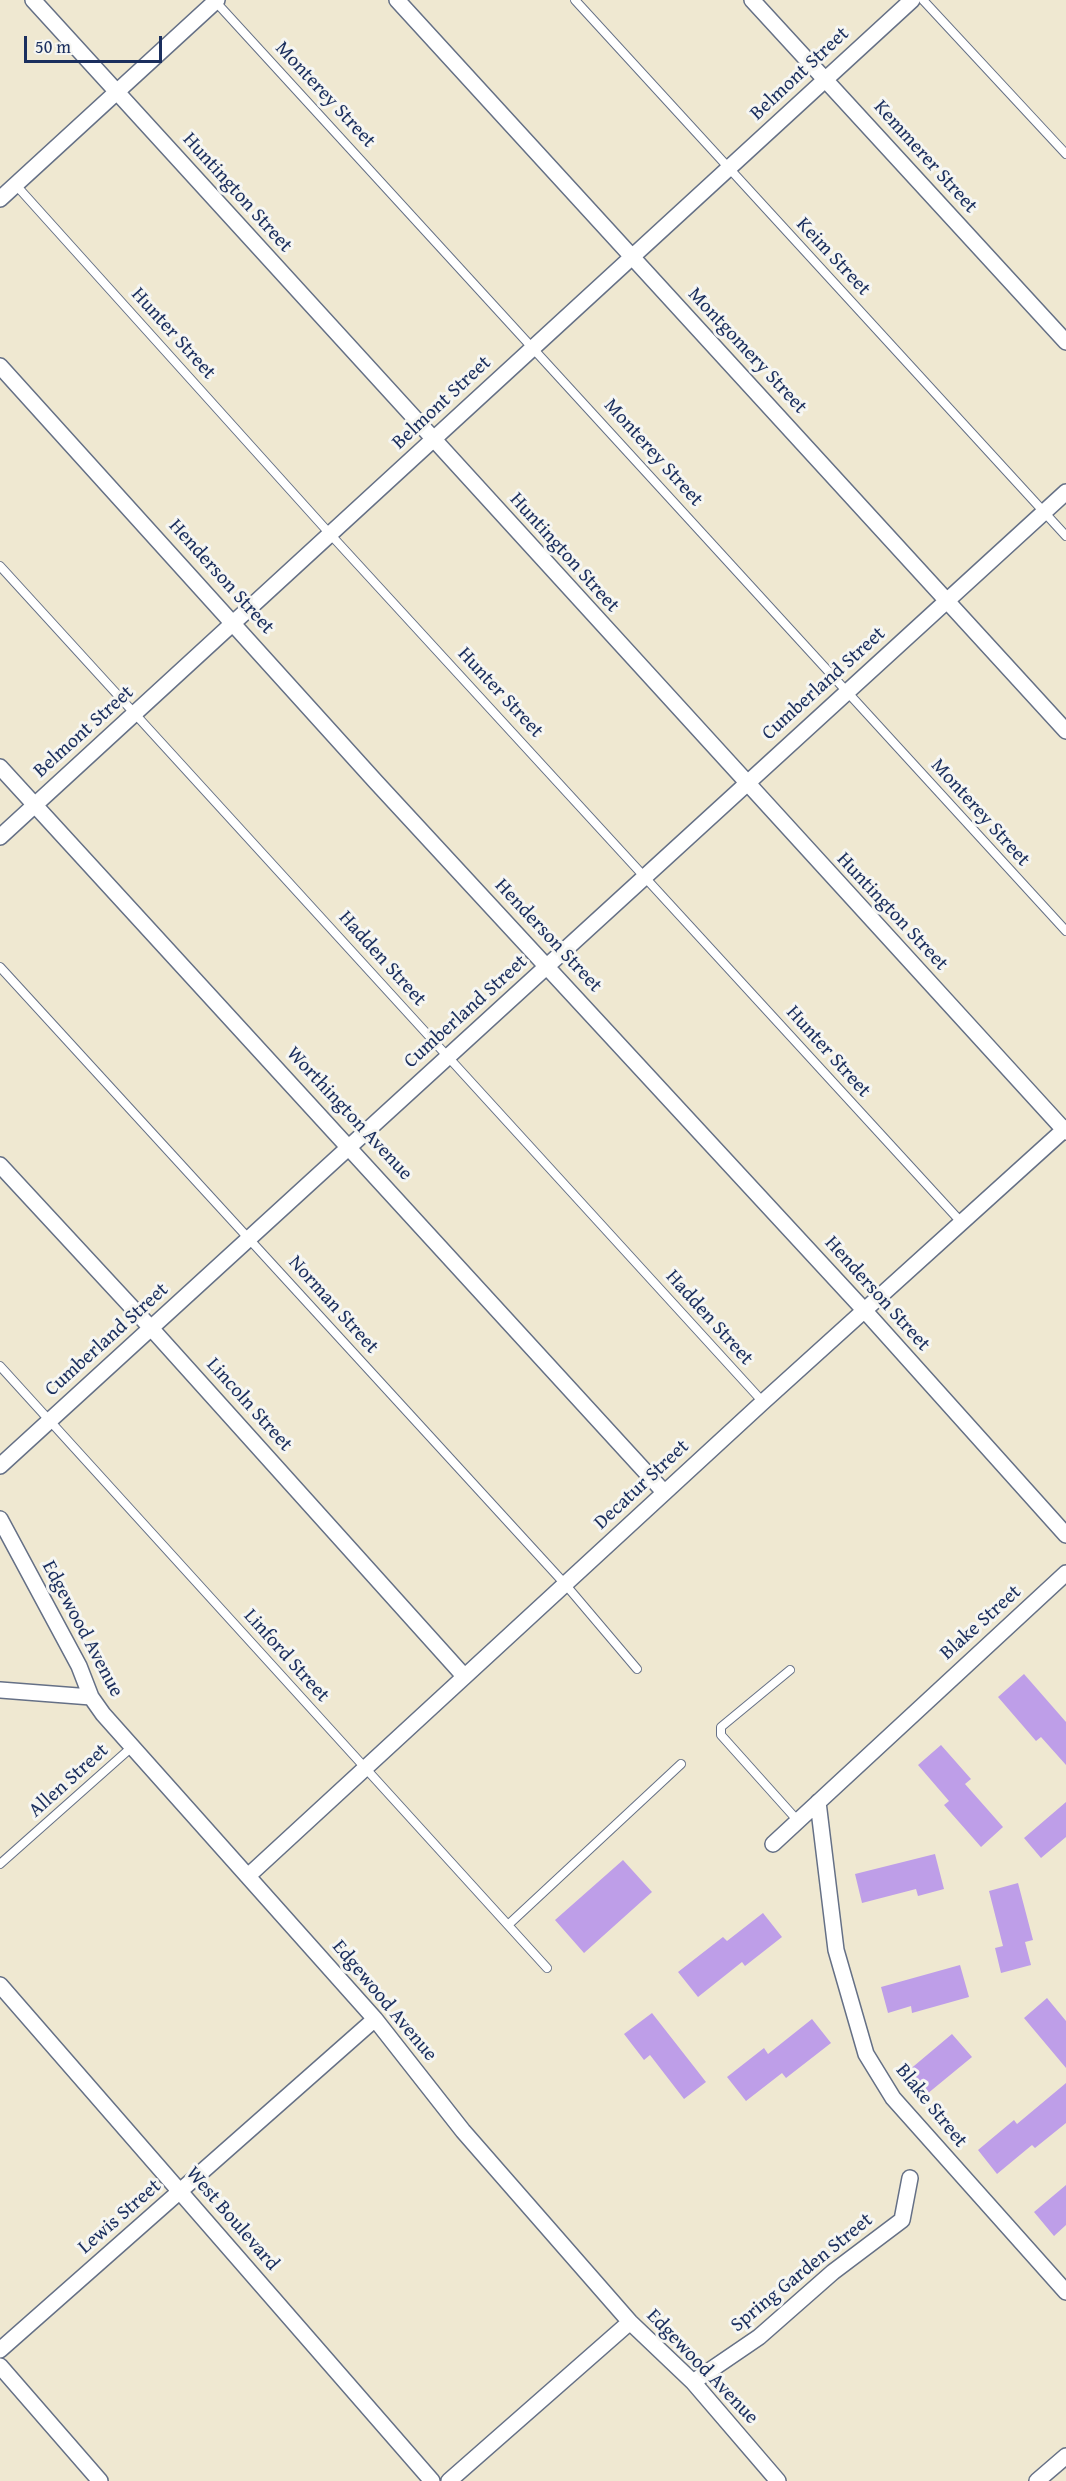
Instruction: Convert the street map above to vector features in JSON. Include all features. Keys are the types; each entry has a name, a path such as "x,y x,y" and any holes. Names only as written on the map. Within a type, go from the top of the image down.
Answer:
{"street":[{"name":"Huntington Street","path":"33,0 746,784 1065,1130"},
{"path":"0,199 215,0"},
{"name":"Montgomery Street","path":"397,0 1066,731"},
{"name":"Kemmerer Street","path":"752,0 1066,342"},
{"name":"Belmont Street","path":"0,837 912,0"},
{"name":"Henderson Street","path":"0,366 234,622 376,782 865,1311 1066,1535"},
{"name":"Cumberland Street","path":"0,1466 1066,492"},
{"name":"Worthington Avenue","path":"0,767 350,1146 664,1492"},
{"name":"Decatur Street","path":"249,1876 664,1492 1065,1130"},
{"name":"Lincoln Street","path":"0,1165 151,1328 464,1676"},
{"name":"Edgewood Avenue","path":"0,1519 79,1666 91,1697 375,2019 463,2131 630,2322 693,2382 778,2481"},
{"name":"Blake Street","path":"773,1844 1066,1573"},
{"path":"0,1690 91,1697"},
{"name":"Blake Street","path":"818,1802 836,1950 866,2054 893,2098 1066,2292"},
{"name":"West Boulevard","path":"0,1985 432,2481"},
{"name":"Lewis Street","path":"0,2350 375,2019"},
{"name":"Spring Garden Street","path":"693,2382 759,2337 833,2272 902,2220 910,2178"},
{"path":"449,2481 630,2322"},
{"path":"0,2366 100,2481"},
{"path":"1037,2481 1066,2456"}],"lane":[{"name":"Monterey Street","path":"215,0 1066,931"},
{"name":"Keim Street","path":"575,0 1066,536"},
{"path":"923,0 1066,154"},
{"name":"Hunter Street","path":"15,184 330,534 962,1223"},
{"name":"Hadden Street","path":"0,566 763,1402"},
{"name":"Norman Street","path":"0,967 566,1584 637,1669"},
{"name":"Linford Street","path":"0,1366 547,1968"},
{"path":"790,1670 721,1727 721,1735 798,1821"},
{"name":"Allen Street","path":"0,1864 133,1746"},
{"path":"508,1925 681,1764"}],"building":[{"path":"1024,1674 1066,1722 1066,1765 1041,1737 1036,1741 998,1697"},
{"path":"941,1745 971,1779 965,1784 1003,1827 981,1847 944,1805 949,1801 918,1765"},
{"path":"1066,1802 1066,1837 1041,1858 1024,1838"},
{"path":"935,1854 944,1889 918,1896 916,1889 862,1903 855,1874"},
{"path":"623,1860 652,1892 584,1953 555,1920"},
{"path":"1018,1883 1033,1940 1025,1942 1031,1965 1001,1973 995,1948 1003,1946 989,1891"},
{"path":"763,1913 782,1937 745,1966 742,1962 698,1997 678,1972 723,1937 727,1941"},
{"path":"960,1965 969,1997 912,2013 911,2006 888,2013 881,1987"},
{"path":"1047,1998 1066,2021 1066,2068 1024,2018"},
{"path":"652,2013 706,2082 684,2099 650,2055 644,2060 624,2034"},
{"path":"812,2019 831,2043 786,2078 782,2073 746,2101 727,2077 764,2048 768,2054"},
{"path":"952,2034 972,2057 927,2094 908,2071"},
{"path":"1066,2083 1066,2123 1035,2148 1032,2145 997,2174 978,2150 1014,2120 1017,2124"},
{"path":"1066,2185 1066,2225 1054,2236 1034,2212"}]}
